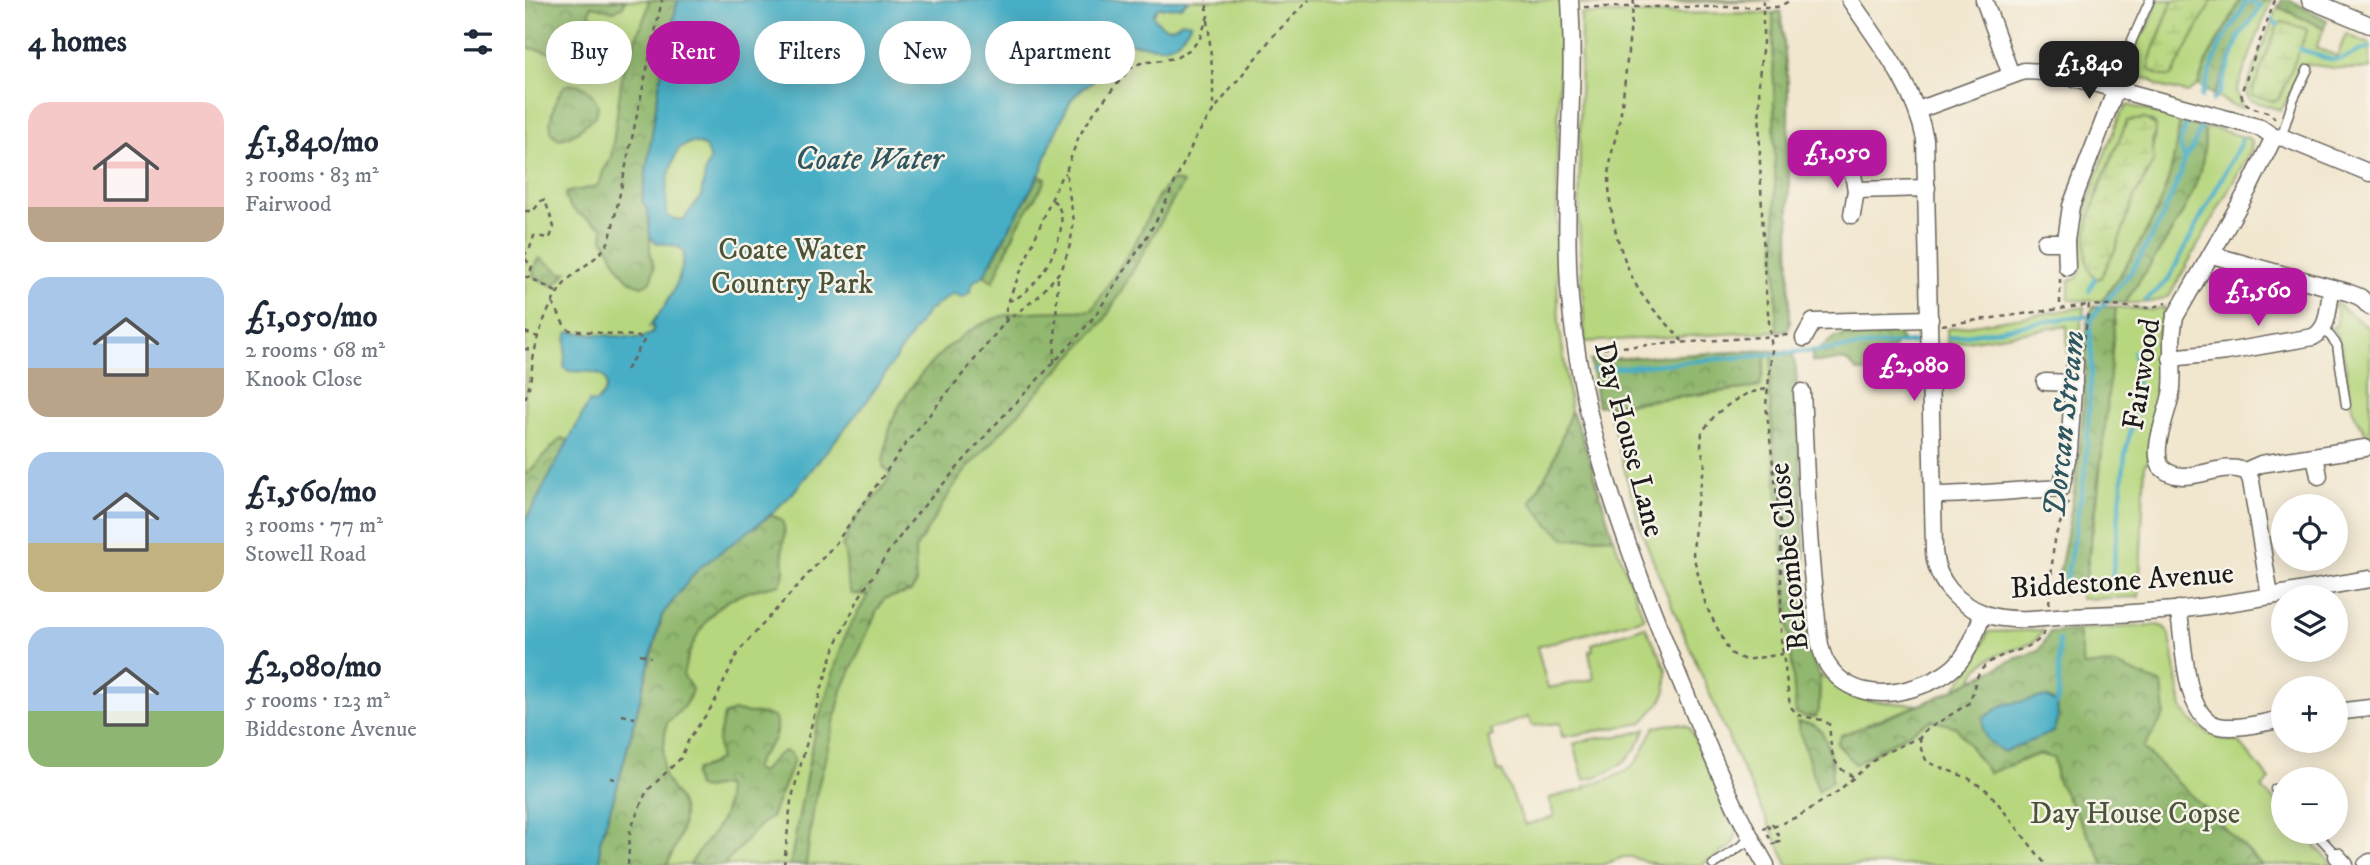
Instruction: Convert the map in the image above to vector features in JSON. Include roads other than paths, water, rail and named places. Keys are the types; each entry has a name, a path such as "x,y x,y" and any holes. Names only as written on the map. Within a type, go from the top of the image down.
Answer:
{"street":[{"name":"Biddestone Avenue","path":"1850,0 1903,80 1918,110 1925,139 1935,558 1938,571 1957,597 1983,613 2005,618 2045,617 2178,609 2370,579"},
{"path":"1983,0 2011,75"},
{"path":"2310,0 2370,25"},
{"name":"Day House Lane","path":"1570,3 1569,260 1576,351 1593,429 1633,560 1716,765 1766,865"},
{"path":"1918,110 2024,71 2045,72 2261,128 2277,138 2370,173"},
{"path":"2067,267 2066,242 2073,199 2116,89"},
{"name":"Fairwood","path":"2245,471 2238,468 2182,476 2171,474 2161,467 2157,452 2172,390 2171,358 2175,317 2277,138"},
{"path":"1851,164 1856,190 1852,215"},
{"path":"1856,190 1927,188"},
{"path":"2045,242 2066,242"},
{"path":"2212,254 2355,295 2370,307"},
{"path":"2171,358 2303,340 2319,334 2324,328 2332,288"},
{"path":"1800,337 1810,317 1930,323"},
{"path":"1934,495 1995,494 2012,490 2061,488 2069,450 2075,362"},
{"path":"2045,382 2074,383"},
{"name":"Belcombe Close","path":"1821,405 1803,399 1813,587 1823,655 1834,673 1859,690 1876,693 1903,691 1938,679 1949,673 1965,656 1983,613"},
{"path":"2270,596 2251,481 2245,471 2261,464 2365,448"},
{"path":"2315,456 2319,476"},
{"path":"2178,609 2192,697 2201,716 2210,723 2221,726 2271,720"},
{"path":"2348,711 2370,708"}],"lane":[{"path":"2116,89 2132,40 2150,0"},
{"path":"2277,138 2308,69"},
{"path":"2324,328 2337,345 2346,405"},
{"path":"1713,865 1751,839"},
{"path":"2326,844 2341,861"}],"water":[{"name":"Coate Water","path":"678,0 1189,0 1181,7 1157,8 1153,15 1166,27 1174,27 1182,21 1191,23 1177,41 1163,47 1135,44 1135,21 985,21 985,84 1090,84 1071,100 1042,169 984,275 973,282 970,292 962,298 953,293 927,312 867,401 792,494 769,516 698,569 662,615 600,842 600,865 525,865 525,522 589,402 595,403 606,388 606,382 599,374 568,371 564,367 567,334 569,332 638,338 652,334 654,326 650,326 668,301 681,272 684,251 676,246 655,242 650,237 648,211 642,200 660,84 740,84 740,21 673,21","holes":["692,142 705,146 710,160 701,196 684,219 673,219 667,215 668,181 679,148"]},
{"path":"2046,697 2057,703 2058,718 2053,732 2004,752 1987,739 1983,730 1984,718 2003,705"}],"waterway":[{"name":"Dorcan Stream","path":"2201,97 2220,45 2246,0"},
{"path":"2213,100 2219,93 2239,37 2261,7 2247,0"},
{"path":"2272,19 2278,25"},
{"path":"2300,49 2339,59 2370,48"},
{"name":"Dorcan Stream","path":"2065,588 2086,466 2092,357 2090,327 2093,316 2131,272 2160,222 2180,176 2184,159 2180,143 2187,122"},
{"path":"2185,159 2202,124"},
{"path":"2146,300 2168,280 2242,140"},
{"path":"2089,291 2095,278"},
{"path":"1949,338 2093,316"},
{"path":"1594,370 1914,342"},
{"path":"2112,580 2125,455 2137,403 2134,352"},
{"name":"Dorcan Stream","path":"2057,703 2059,640"}],"park label":[{"name":"Coate Water Country Park","path":"792,266"},
{"name":"Day House Copse","path":"2135,813"}]}
